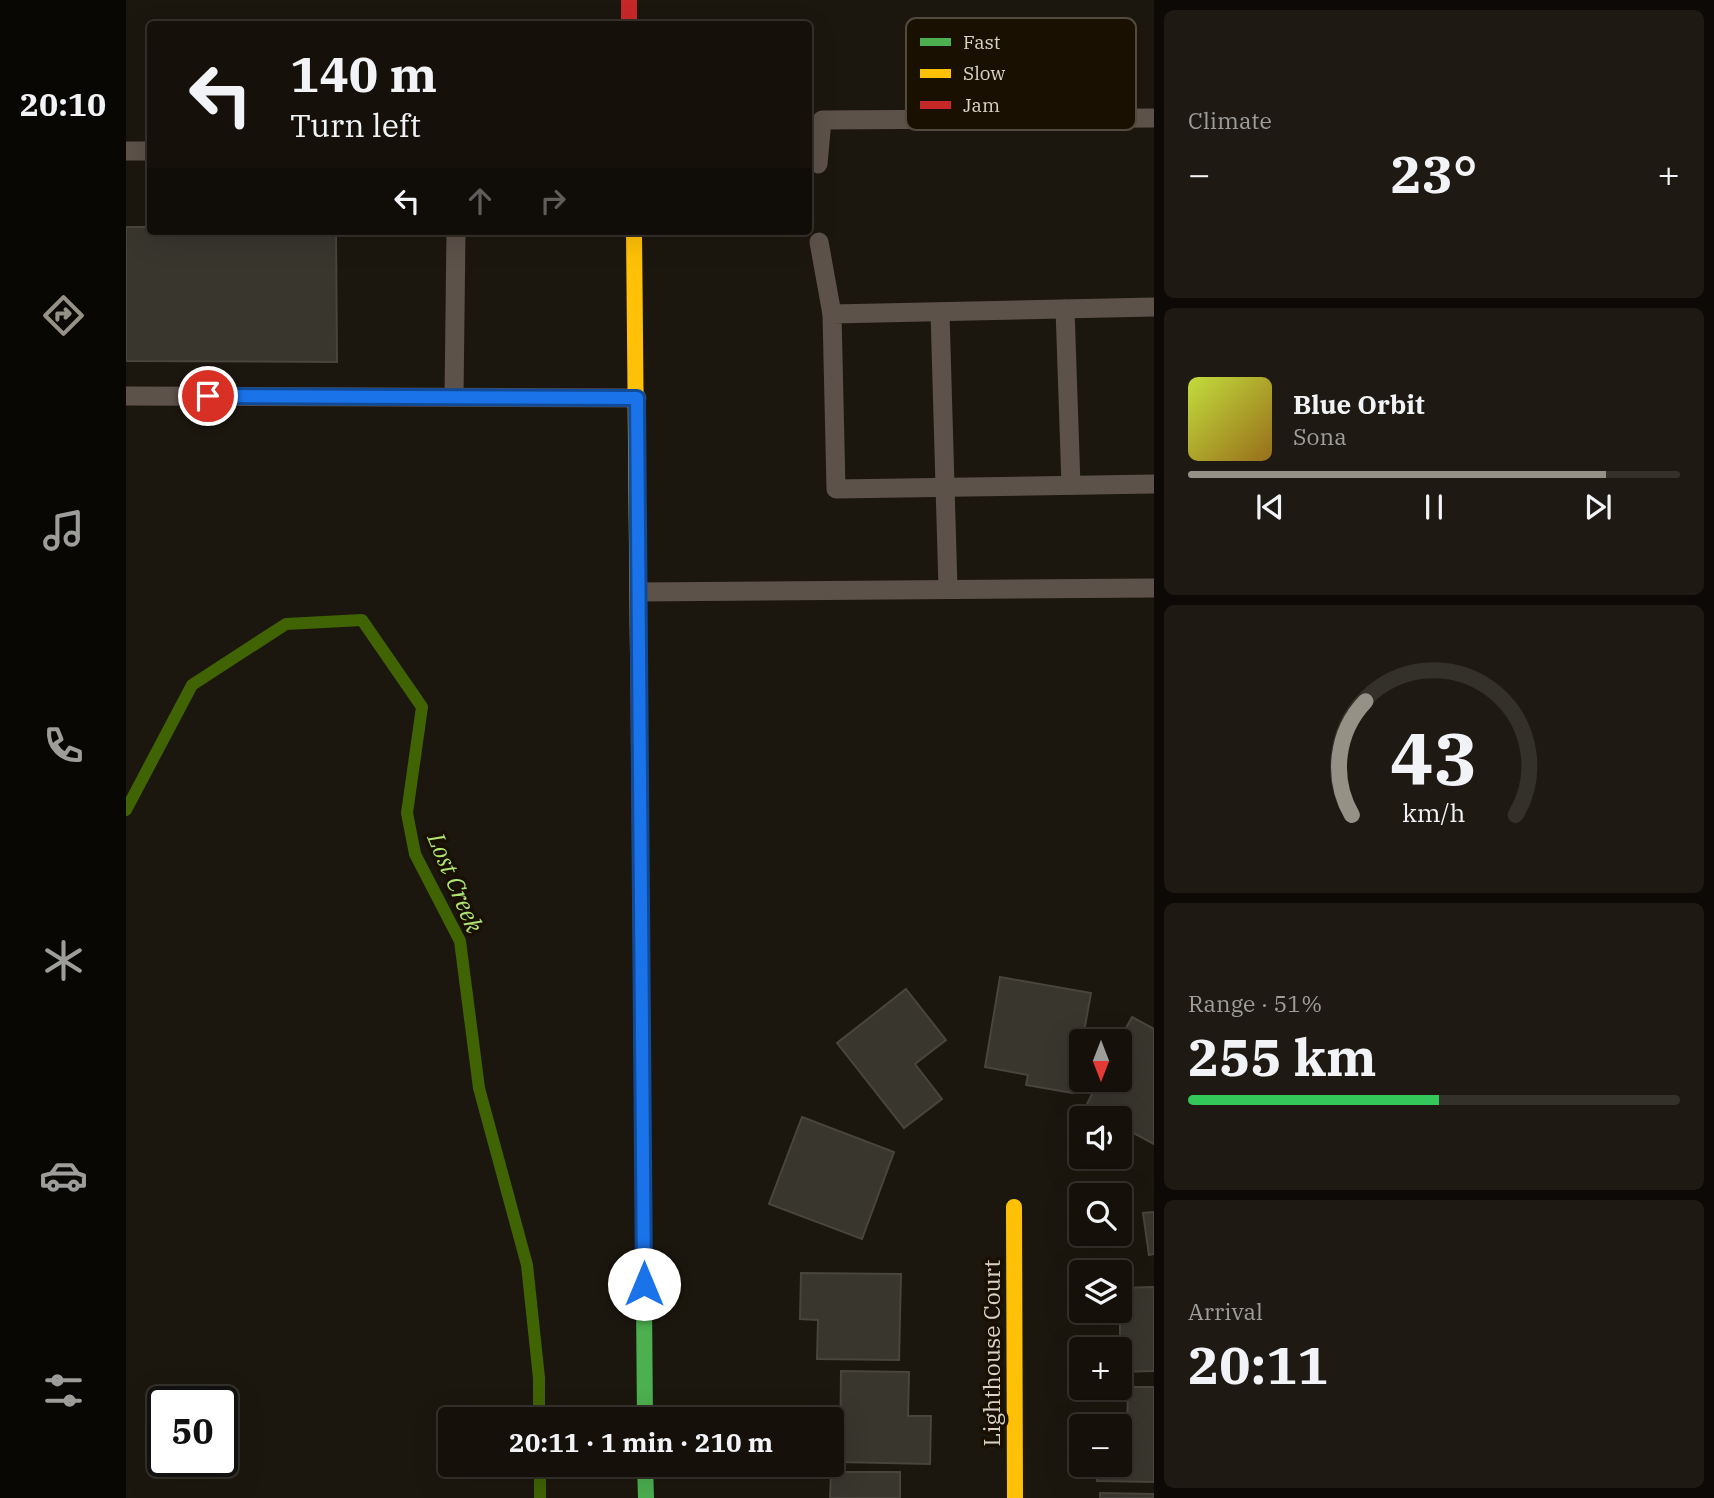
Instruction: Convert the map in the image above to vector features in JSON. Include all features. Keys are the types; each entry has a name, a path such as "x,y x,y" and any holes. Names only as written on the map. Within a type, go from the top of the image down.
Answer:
{"main road":[{"path":"629,0 629,21"},
{"path":"634,235 645,1407"},
{"name":"Lighthouse Court","path":"1014,1207 1015,1498"},
{"path":"645,1477 646,1498"}],"lane":[{"path":"1136,118 1154,118"},
{"path":"818,164 822,120 906,119"},
{"path":"126,151 147,151"},
{"path":"454,397 456,235"},
{"path":"819,243 832,314 836,489 1154,484"},
{"path":"832,314 1154,307"},
{"path":"1065,309 1071,485"},
{"path":"940,312 948,589"},
{"path":"126,396 637,398"},
{"path":"639,592 1154,588"}],"building":[{"path":"126,227 147,227 147,235 336,235 337,362 126,361"},
{"path":"1000,977 1091,993 1085,1029 1069,1029 1069,1092 1073,1093 1026,1085 1028,1075 985,1067"},
{"path":"906,989 946,1040 915,1064 942,1099 904,1128 837,1043"},
{"path":"1132,1017 1154,1029 1154,1144 1132,1132 1132,1106 1086,1106 1093,1092 1132,1092 1132,1029 1126,1029"},
{"path":"802,1117 894,1152 862,1239 769,1204"},
{"path":"1154,1212 1154,1254 1149,1255 1143,1213"},
{"path":"801,1273 901,1274 899,1360 817,1359 818,1320 800,1319"},
{"path":"1154,1287 1154,1371 1132,1372 1132,1337 1120,1337 1120,1323 1132,1323 1132,1288"},
{"path":"841,1371 909,1372 908,1416 931,1416 930,1464 844,1462 844,1407 841,1407"},
{"path":"1132,1387 1154,1387 1154,1482 1097,1481 1097,1477 1132,1477 1132,1414 1127,1414 1128,1400 1132,1400"},
{"path":"844,1472 900,1472 900,1498 830,1498 831,1477 844,1477"},
{"path":"1100,1493 1154,1494 1154,1498 1100,1498"}],"waterway":[{"name":"Lost Creek","path":"126,810 192,685 286,624 362,620 422,707 407,813 415,854 460,941 479,1088 527,1265 539,1378 539,1407"},
{"name":"Lost Creek","path":"540,1477 540,1498"}],"traffic: fast":[{"path":"641,948 645,1407"},
{"path":"645,1477 646,1498"}],"traffic: slow":[{"path":"634,235 638,654"},
{"path":"1014,1207 1015,1498"}],"traffic: jam":[{"path":"629,0 629,21"},
{"path":"638,654 641,948"}],"route":[{"path":"208,396 637,398 644,1284"}]}
